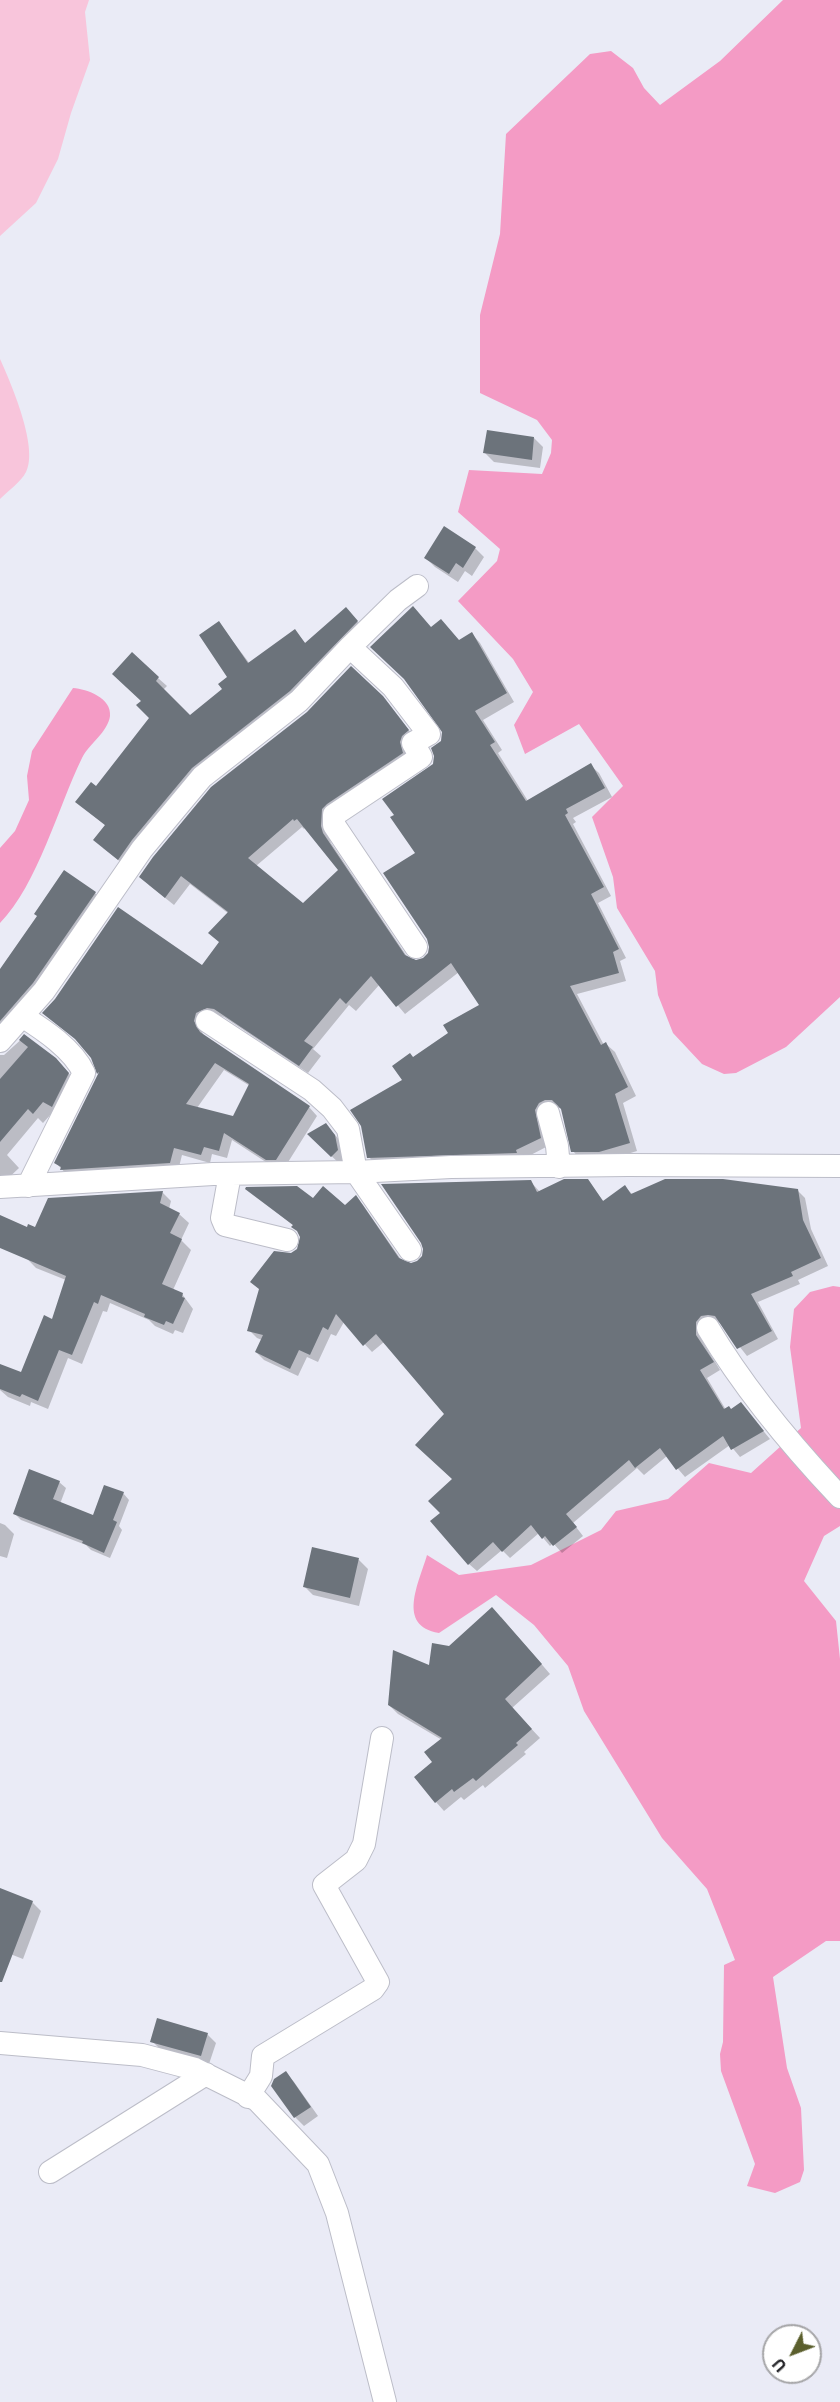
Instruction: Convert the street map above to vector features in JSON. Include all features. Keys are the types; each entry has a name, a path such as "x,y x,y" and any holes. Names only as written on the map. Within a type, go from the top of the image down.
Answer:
{"street":[{"path":"0,1041 44,991 142,849 202,777 299,701 398,600 417,586"},
{"path":"350,647 393,687 429,734 413,743 421,757 334,815 333,819 334,825 416,947"},
{"path":"22,1016 43,1029 80,1063 84,1073 28,1186"},
{"path":"207,1022 312,1089 332,1108 348,1129 356,1172 410,1251"},
{"path":"548,1113 557,1146 559,1167"},
{"path":"0,1187 230,1174 356,1172 451,1167 840,1166"},
{"path":"230,1174 222,1218 225,1225 287,1240"},
{"path":"708,1328 752,1396 801,1455 840,1497"},
{"path":"248,2097 261,2076 264,2056 373,1989 378,1982 324,1885 356,1860 364,1844 382,1738"},
{"path":"0,2043 142,2055 206,2074 257,2100 318,2164 336,2213 385,2402"},
{"path":"50,2172 206,2074"}],"shaded area":[{"path":"0,0 89,0 85,12 90,60 58,159 36,203 0,236"},
{"path":"783,0 840,0 840,997 786,1047 736,1073 724,1074 702,1064 673,1033 658,995 655,971 617,908 613,877 592,817 623,786 579,724 525,754 514,725 533,692 513,659 458,601 497,561 500,549 458,512 469,470 542,474 551,453 552,440 537,420 480,393 480,315 500,234 506,134 590,54 611,51 633,68 644,88 660,105 720,61"},
{"path":"0,359 22,416 29,448 29,461 24,476 0,499"},
{"path":"73,688 85,690 103,699 110,710 109,722 82,758 36,867 13,907 0,923 0,848 15,831 29,800 27,776 32,751"},
{"path":"833,1286 840,1287 840,1526 824,1536 804,1581 836,1621 840,1659 840,1941 826,1941 773,1977 787,2068 801,2108 804,2170 800,2182 775,2193 747,2186 755,2164 721,2071 724,1965 735,1960 707,1889 662,1838 584,1711 568,1666 534,1625 496,1595 439,1633 426,1629 418,1622 414,1613 414,1602 427,1555 459,1575 531,1565 601,1530 616,1511 668,1499 709,1463 751,1473 801,1428 790,1347 794,1309 810,1292"}],"building":[{"path":"487,430 534,437 532,460 483,453"},
{"path":"444,526 476,547 463,568 456,563 449,574 424,558"},
{"path":"413,606 431,627 441,619 459,640 472,632 507,693 475,711 495,742 490,745 526,801 591,763 605,788 566,809 568,813 565,815 604,887 591,894 619,949 613,952 619,973 570,986 601,1045 606,1042 628,1087 615,1094 630,1143 599,1152 571,1152 561,1109 552,1100 545,1100 539,1103 535,1110 541,1138 516,1150 517,1153 367,1158 361,1126 350,1110 402,1080 392,1066 410,1053 413,1057 448,1033 443,1025 479,1005 451,963 396,1007 371,976 346,1004 340,998 304,1041 313,1047 299,1066 214,1009 207,1008 196,1013 194,1021 200,1032 310,1106 276,1160 266,1160 224,1133 219,1151 204,1147 201,1155 174,1148 170,1163 60,1170 61,1167 54,1163 99,1072 97,1074 91,1058 75,1039 42,1013 55,999 118,907 202,965 219,942 208,933 228,912 181,876 165,898 139,877 211,787 307,712 351,666 383,696 409,730 402,736 400,742 403,753 327,804 322,809 321,826 323,833 405,955 416,960 428,953 427,939 383,873 415,853 390,817 394,815 382,799 433,764 434,756 431,748 441,741 442,732 404,679 370,647","holes":["293,819 294,821 297,819 338,870 303,903 248,858","215,1063 249,1084 233,1116 186,1104"]},
{"path":"346,607 358,621 290,691 192,768 118,860 93,840 105,825 75,802 91,782 96,786 149,718 136,705 141,701 112,674 132,652 159,677 156,681 190,715 222,689 218,684 227,677 199,635 219,621 248,663 295,629 305,643"},
{"path":"64,870 96,892 33,983 0,1021 0,969 37,916 34,914"},
{"path":"24,1034 56,1058 69,1073 52,1107 43,1102 33,1114 28,1109 0,1142 0,1079 28,1047 19,1040"},
{"path":"326,1123 335,1135 338,1150 331,1157 307,1134"},
{"path":"564,1179 588,1179 603,1201 625,1185 631,1194 665,1179 723,1179 798,1189 803,1220 821,1258 791,1272 793,1276 751,1294 772,1331 737,1349 715,1316 701,1316 696,1322 696,1335 714,1362 700,1370 724,1409 729,1406 731,1409 741,1402 764,1431 731,1450 723,1436 676,1470 660,1448 635,1468 629,1460 566,1514 577,1527 553,1546 545,1536 542,1539 531,1525 502,1552 493,1542 468,1565 430,1521 440,1513 428,1501 452,1479 415,1445 444,1414 376,1334 363,1346 336,1314 328,1330 323,1327 310,1355 299,1350 290,1369 255,1352 263,1335 247,1331 259,1289 250,1282 274,1251 291,1253 297,1249 300,1237 291,1227 293,1225 245,1189 246,1187 297,1186 313,1198 323,1186 345,1205 356,1195 399,1258 411,1263 422,1256 421,1243 381,1184 531,1180 537,1192"},
{"path":"163,1191 160,1203 180,1213 170,1233 182,1239 162,1284 183,1293 182,1297 185,1298 173,1324 166,1321 164,1325 144,1317 145,1314 101,1295 98,1304 94,1302 72,1355 59,1350 38,1401 22,1394 20,1397 0,1389 0,1364 21,1372 44,1315 52,1319 66,1276 0,1248 0,1215 27,1227 28,1224 35,1227 48,1198"},
{"path":"29,1469 60,1481 53,1499 93,1515 104,1485 124,1492 113,1520 117,1522 104,1553 82,1543 83,1541 13,1514"},
{"path":"312,1547 359,1558 350,1598 303,1587"},
{"path":"492,1607 542,1664 505,1699 532,1729 516,1743 518,1745 476,1781 473,1778 454,1792 452,1789 435,1803 414,1777 432,1762 424,1752 442,1738 388,1705 393,1650 429,1665 432,1643 449,1646"},
{"path":"0,1888 33,1901 2,1982 0,1982"},
{"path":"157,2018 208,2033 201,2056 150,2042"},
{"path":"286,2071 311,2107 294,2118 271,2086 274,2079"}]}
